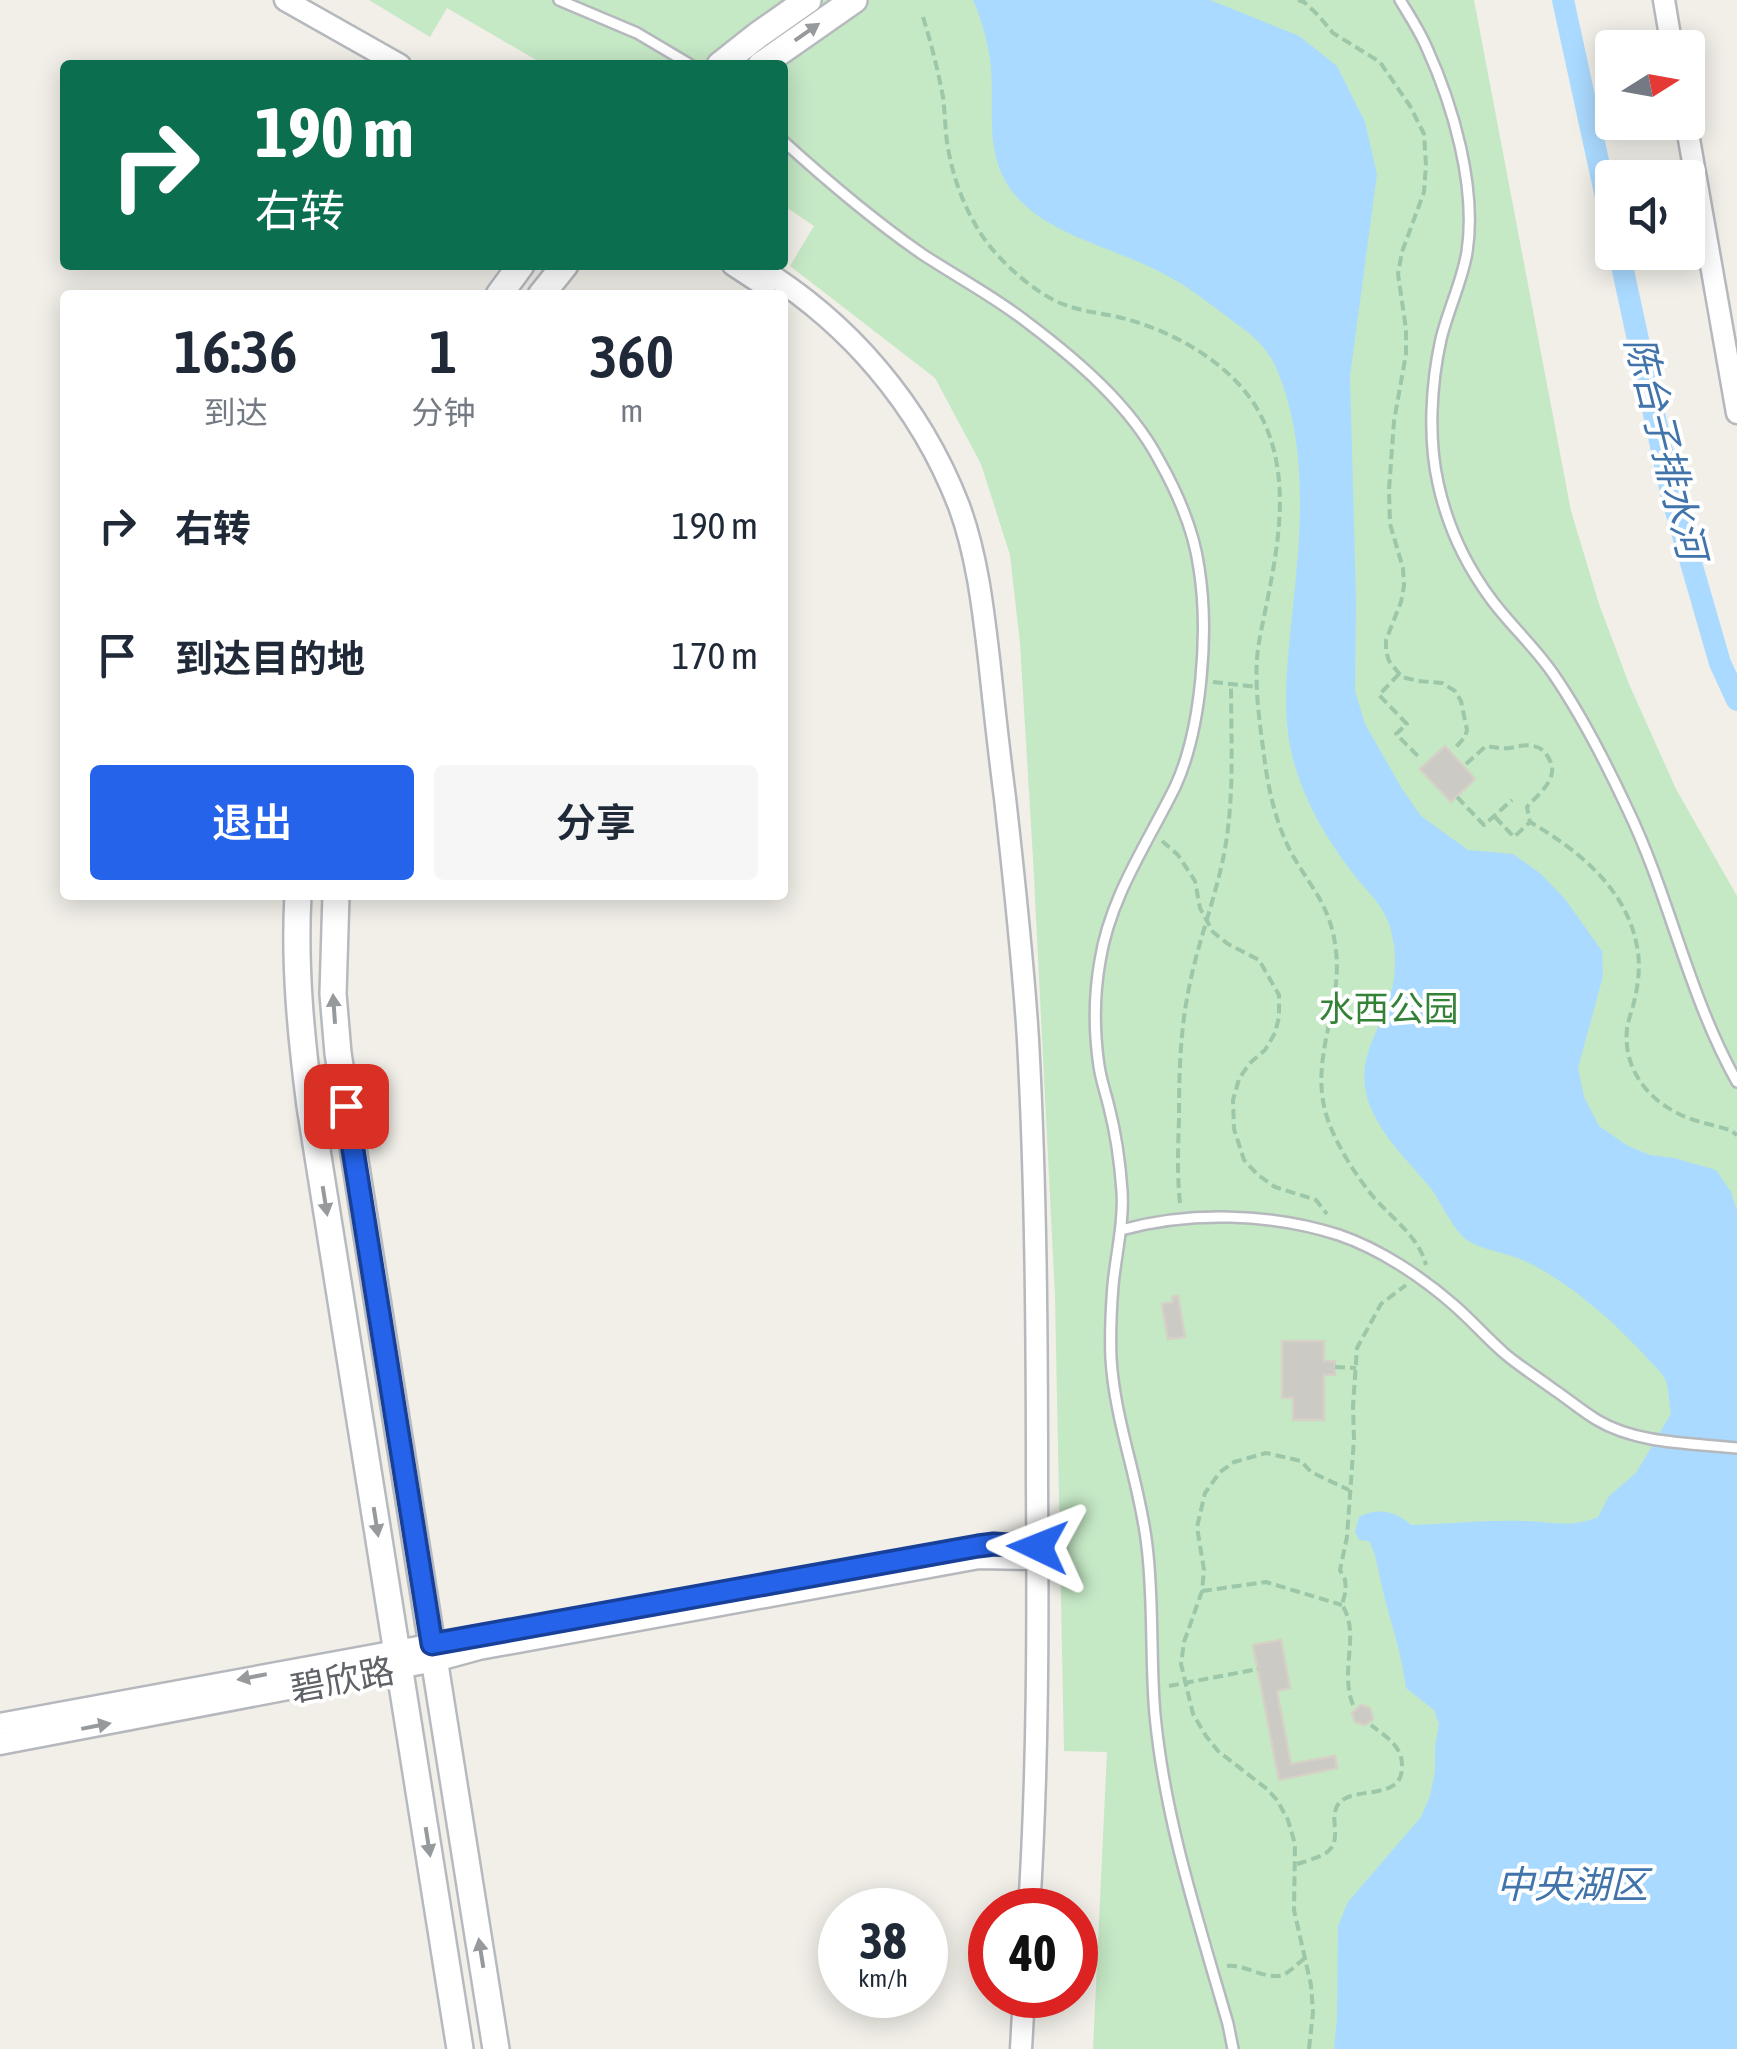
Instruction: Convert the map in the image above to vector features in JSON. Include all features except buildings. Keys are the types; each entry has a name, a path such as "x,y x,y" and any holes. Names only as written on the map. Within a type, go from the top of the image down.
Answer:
{"main road":[{"path":"726,60 808,0"},
{"path":"768,60 854,0"},
{"path":"503,290 518,270"},
{"path":"545,290 561,270"},
{"path":"298,900 301,1039 308,1089 460,2049"},
{"path":"336,900 333,994 338,1053 496,2049"}],"street":[{"path":"286,0 391,60"},
{"path":"309,0 411,60"},
{"path":"1664,0 1669,30"},
{"path":"1689,140 1737,412"},
{"path":"741,270 772,290"},
{"path":"763,270 798,292 835,324 862,350 910,409 942,465 975,559 1028,1039 1038,1381 1019,1888"},
{"path":"788,302 858,363 906,425 934,474 966,565 1013,954 1036,1768 1030,1888"},
{"name":"碧欣路","path":"0,1724 498,1646 979,1558 1032,1552"},
{"name":"碧欣路","path":"0,1744 397,1659"},
{"path":"1010,2049 1012,2018"},
{"path":"1021,2049 1023,2018"}],"lane":[{"path":"558,0 636,33 682,60"},
{"path":"1400,0 1426,45 1447,98 1470,212 1466,255 1441,339 1435,383 1437,480 1449,525 1491,600 1553,673 1597,748 1658,881 1695,992 1737,1082"},
{"path":"788,145 918,251 1026,321 1119,404 1158,456 1182,507 1199,566 1203,615 1201,680 1194,725 1178,782 1106,929 1098,967 1095,1014 1099,1068 1122,1194 1110,1323 1112,1364 1147,1542 1157,1726 1184,1872 1232,2049"},
{"path":"1121,1230 1147,1222 1229,1217 1289,1224 1340,1236 1418,1276 1505,1355 1599,1421 1644,1438 1737,1448"}],"path":[{"path":"1298,0 1318,15 1332,33 1380,62 1424,134 1424,192 1398,274 1406,354 1394,421 1389,490 1390,524 1404,586 1386,651 1399,674 1409,680 1442,683 1455,691 1467,730 1454,749"},
{"path":"1399,674 1379,695 1406,724 1396,734 1419,756"},
{"path":"1201,680 1258,687"},
{"path":"1181,1218 1179,1056 1190,982 1221,873 1228,832 1231,684"},
{"path":"1466,764 1486,746 1538,746 1550,759 1552,779 1527,807 1530,822 1558,838 1612,888 1630,920 1638,946 1639,972 1627,1028 1637,1080 1656,1100 1682,1116 1730,1130 1737,1136"},
{"path":"1457,797 1484,825 1512,800"},
{"path":"1494,816 1514,837 1530,822"},
{"path":"1148,838 1162,841 1178,855 1195,881 1200,908 1213,932 1258,960 1279,994 1275,1033 1239,1079 1233,1100 1234,1129 1244,1160 1275,1187 1316,1200 1340,1236"},
{"path":"1342,1605 1345,1580 1340,1570 1354,1439 1357,1348 1381,1304 1418,1276"},
{"path":"1335,1368 1356,1368"},
{"path":"1309,2049 1311,1985 1294,1910 1296,1865 1291,1832 1277,1800 1252,1775 1218,1751 1194,1714 1181,1664 1184,1642 1202,1591 1204,1570 1197,1527 1200,1512 1205,1493 1220,1472 1234,1462 1266,1453 1302,1462 1311,1472 1349,1490"},
{"path":"1202,1591 1266,1582 1342,1605 1350,1616 1346,1676 1354,1705"},
{"path":"1155,1689 1258,1669"},
{"path":"1296,1865 1333,1847 1340,1801 1383,1790 1400,1777 1403,1771 1397,1747 1371,1725"},
{"path":"1214,1974 1236,1965 1273,1977 1305,1958"}],"green space":[{"name":"水西公园","path":"369,0 1474,0 1571,511 1599,604 1629,684 1676,789 1737,896 1737,2049 1093,2049 1094,2018 1098,2018 1107,1752 1064,1751 1055,1296 1020,643 1010,555 981,464 935,378 790,266 814,226 788,208 788,60 536,60 447,8 430,37"}],"water":[{"name":"中央湖区","path":"973,0 1210,0 1299,36 1337,66 1365,122 1377,174 1350,376 1355,691 1365,724 1421,816 1468,850 1513,854 1541,874 1565,899 1602,951 1603,976 1578,1068 1584,1097 1599,1126 1628,1146 1650,1155 1716,1170 1731,1192 1737,1211 1737,2049 1334,2049 1338,1926 1348,1902 1421,1817 1435,1771 1439,1724 1434,1710 1406,1688 1374,1552 1369,1541 1359,1540 1355,1532 1359,1517 1386,1512 1411,1525 1507,1521 1569,1524 1598,1517 1609,1496 1636,1473 1671,1414 1668,1391 1657,1369 1591,1304 1525,1261 1462,1236 1432,1190 1390,1140 1370,1106 1364,1075 1369,1049 1392,991 1394,945 1384,912 1341,857 1313,812 1290,746 1286,681 1300,492 1295,431 1278,372 1257,340 1194,292 1169,276 1058,228 1022,203 1009,187 996,156 990,59"}],"waterway":[{"name":"陈台子排水河","path":"1563,0 1598,160"},
{"name":"陈台子排水河","path":"1623,270 1672,497 1720,663 1737,700"}],"route":[{"path":"346,1106 432,1644 978,1546 1038,1547"}]}
